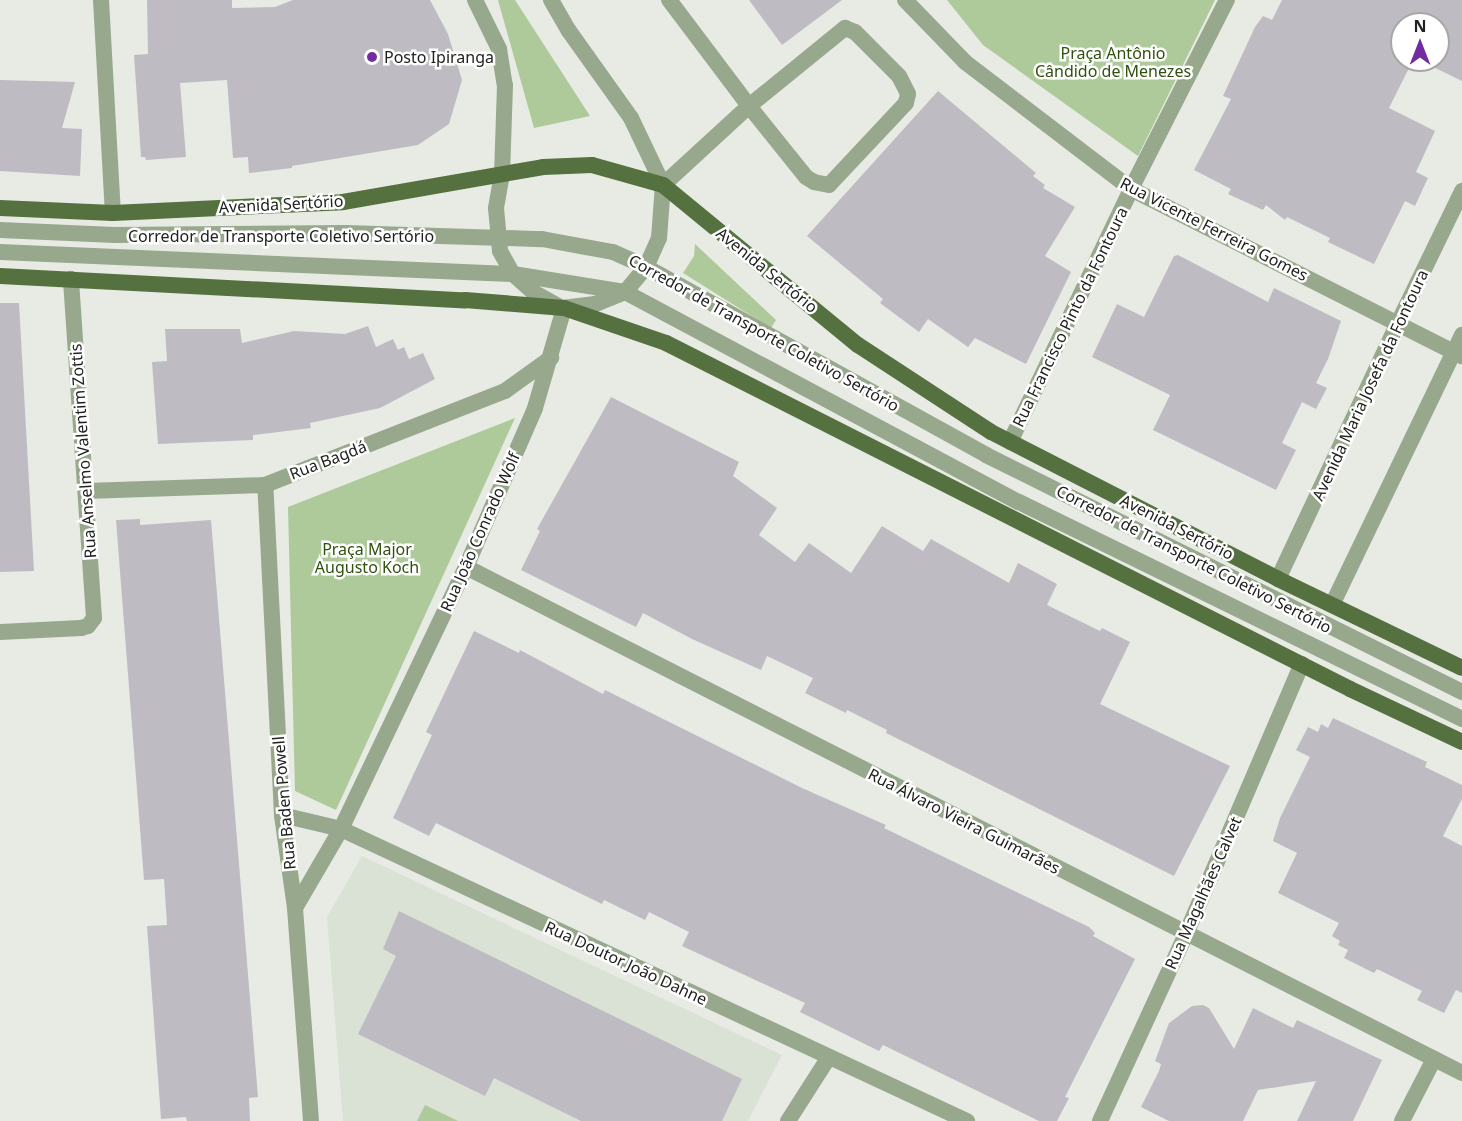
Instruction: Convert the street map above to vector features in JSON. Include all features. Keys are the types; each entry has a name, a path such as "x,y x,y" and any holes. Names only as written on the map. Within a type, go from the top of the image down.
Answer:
{"main road":[{"name":"Avenida Sertório","path":"0,208 113,213 343,202 435,188 543,167 592,165 663,185 858,345 1010,442 1278,579 1462,668"},
{"path":"0,276 465,300 564,308 666,343 1302,664 1462,742"}],"street":[{"path":"101,0 113,213"},
{"path":"475,0 499,49 505,86 502,174 496,208 500,251 513,274 533,292 564,308 595,304 625,292 645,267 659,238 663,185 631,118 569,31 551,0"},
{"path":"663,185 749,106 845,28 855,32 899,76 908,94 906,104 829,185 814,182 806,177 749,106 669,0"},
{"name":"Rua Vicente Ferreira Gomes","path":"905,0 965,63 1131,189 1458,354"},
{"name":"Rua Francisco Pinto da Fontoura","path":"1010,442 1131,189 1227,0"},
{"name":"Avenida Maria Josefa da Fontoura","path":"1278,579 1462,191"},
{"name":"Corredor de Transporte Coletivo Sertório","path":"0,230 115,235 346,233 542,239 613,252 645,267 986,455 1462,692"},
{"name":"Corredor de Transporte Coletivo Sertório","path":"0,252 513,274 625,292 678,318 1019,502 1462,719"},
{"name":"Rua Anselmo Valentim Zottis","path":"0,632 81,628 92,622 94,613 71,279"},
{"name":"Rua João Conrado Wolf","path":"295,908 341,830 466,567 535,408 564,308"},
{"path":"1332,605 1458,354 1462,335"},
{"name":"Rua Bagdá","path":"86,491 265,485 506,391 551,358"},
{"name":"Rua Baden Powell","path":"265,485 282,815 295,908 311,1121"},
{"name":"Rua Álvaro Vieira Guimarães","path":"466,567 1462,1073"},
{"name":"Rua Magalhães Calvet","path":"1100,1121 1186,934 1302,664"},
{"name":"Rua Doutor João Dahne","path":"282,815 341,830 967,1121"},
{"path":"788,1121 829,1057"},
{"path":"1402,1121 1434,1059"}],"shaded area":[{"path":"362,856 782,1055 748,1121 343,1121 327,917"}],"green space":[{"path":"498,0 515,0 590,116 534,128"},
{"name":"Praça Antônio Cândido de Menezes","path":"947,0 1215,0 1138,156 983,45"},
{"path":"695,244 776,320 771,328 683,273 694,256"},
{"name":"Praça Major Augusto Koch","path":"515,418 336,810 295,791 288,507"},
{"path":"425,1105 458,1121 417,1121"}],"building":[{"path":"147,0 232,0 232,8 275,7 293,0 430,0 448,34 462,80 449,124 418,145 292,166 292,168 249,173 248,157 233,158 227,80 180,83 186,157 146,160 145,157 141,157 134,55 148,54"},
{"path":"749,0 842,0 782,45"},
{"path":"1282,0 1462,0 1462,81 1444,72 1450,72 1450,12 1390,12 1390,72 1407,72 1389,108 1435,131 1416,172 1428,178 1415,206 1405,201 1374,264 1328,242 1330,238 1287,217 1285,220 1266,205 1263,210 1228,194 1231,189 1194,170 1231,99 1223,96 1255,27 1263,16 1272,20"},
{"path":"0,80 75,82 62,128 82,129 80,176 0,171"},
{"path":"938,91 1036,173 1033,176 1045,185 1043,188 1075,207 1045,256 1071,272 1026,364 975,338 968,347 928,319 919,332 880,303 883,299 807,236"},
{"path":"1178,255 1268,302 1274,288 1341,321 1328,359 1316,383 1327,388 1316,409 1302,402 1282,443 1296,450 1276,490 1153,430 1170,395 1092,357 1117,304 1144,317 1174,256"},
{"path":"0,303 19,303 34,571 0,572"},
{"path":"368,326 376,347 393,339 398,350 404,347 409,359 423,353 435,379 380,408 310,423 311,428 253,435 253,440 158,444 152,362 167,361 165,329 240,329 242,343 294,331 345,334"},
{"path":"611,397 739,462 733,476 777,508 759,535 795,562 809,543 851,573 882,526 923,551 931,539 1009,583 1018,563 1057,584 1047,605 1100,631 1102,628 1130,642 1100,704 1230,766 1174,876 886,733 887,730 847,710 846,713 805,693 813,678 767,656 761,670 692,639 643,613 636,627 521,570 540,531 537,529"},
{"path":"140,519 140,525 211,520 258,1097 249,1098 250,1121 187,1121 186,1117 161,1119 147,926 167,925 164,879 144,880 116,520"},
{"path":"474,631 519,653 520,650 603,694 605,690 802,788 886,825 884,828 1089,927 1095,933 1093,936 1135,959 1065,1097 1069,1098 1057,1121 1039,1121 883,1045 879,1051 800,1012 805,1003 682,946 689,932 649,912 645,920 604,900 602,904 436,823 429,836 393,818 432,735 426,732"},
{"path":"1333,718 1427,762 1425,767 1462,785 1462,799 1443,836 1462,846 1462,993 1456,990 1444,1013 1417,1000 1422,991 1377,969 1374,973 1344,958 1348,950 1338,945 1340,941 1332,936 1339,923 1278,893 1297,853 1273,841 1280,818 1310,757 1296,750 1308,727 1318,732 1321,724 1328,728"},
{"path":"399,911 742,1079 722,1121 581,1121 494,1078 485,1096 358,1034 396,956 383,949"},
{"path":"1203,1005 1209,1008 1234,1049 1253,1008 1293,1028 1297,1020 1382,1060 1353,1121 1297,1121 1316,1081 1258,1090 1243,1121 1169,1121 1141,1107 1159,1071 1161,1064 1155,1061 1169,1023 1192,1006"}],"place":[{"name":"Posto Ipiranga","path":"372,57"}]}
